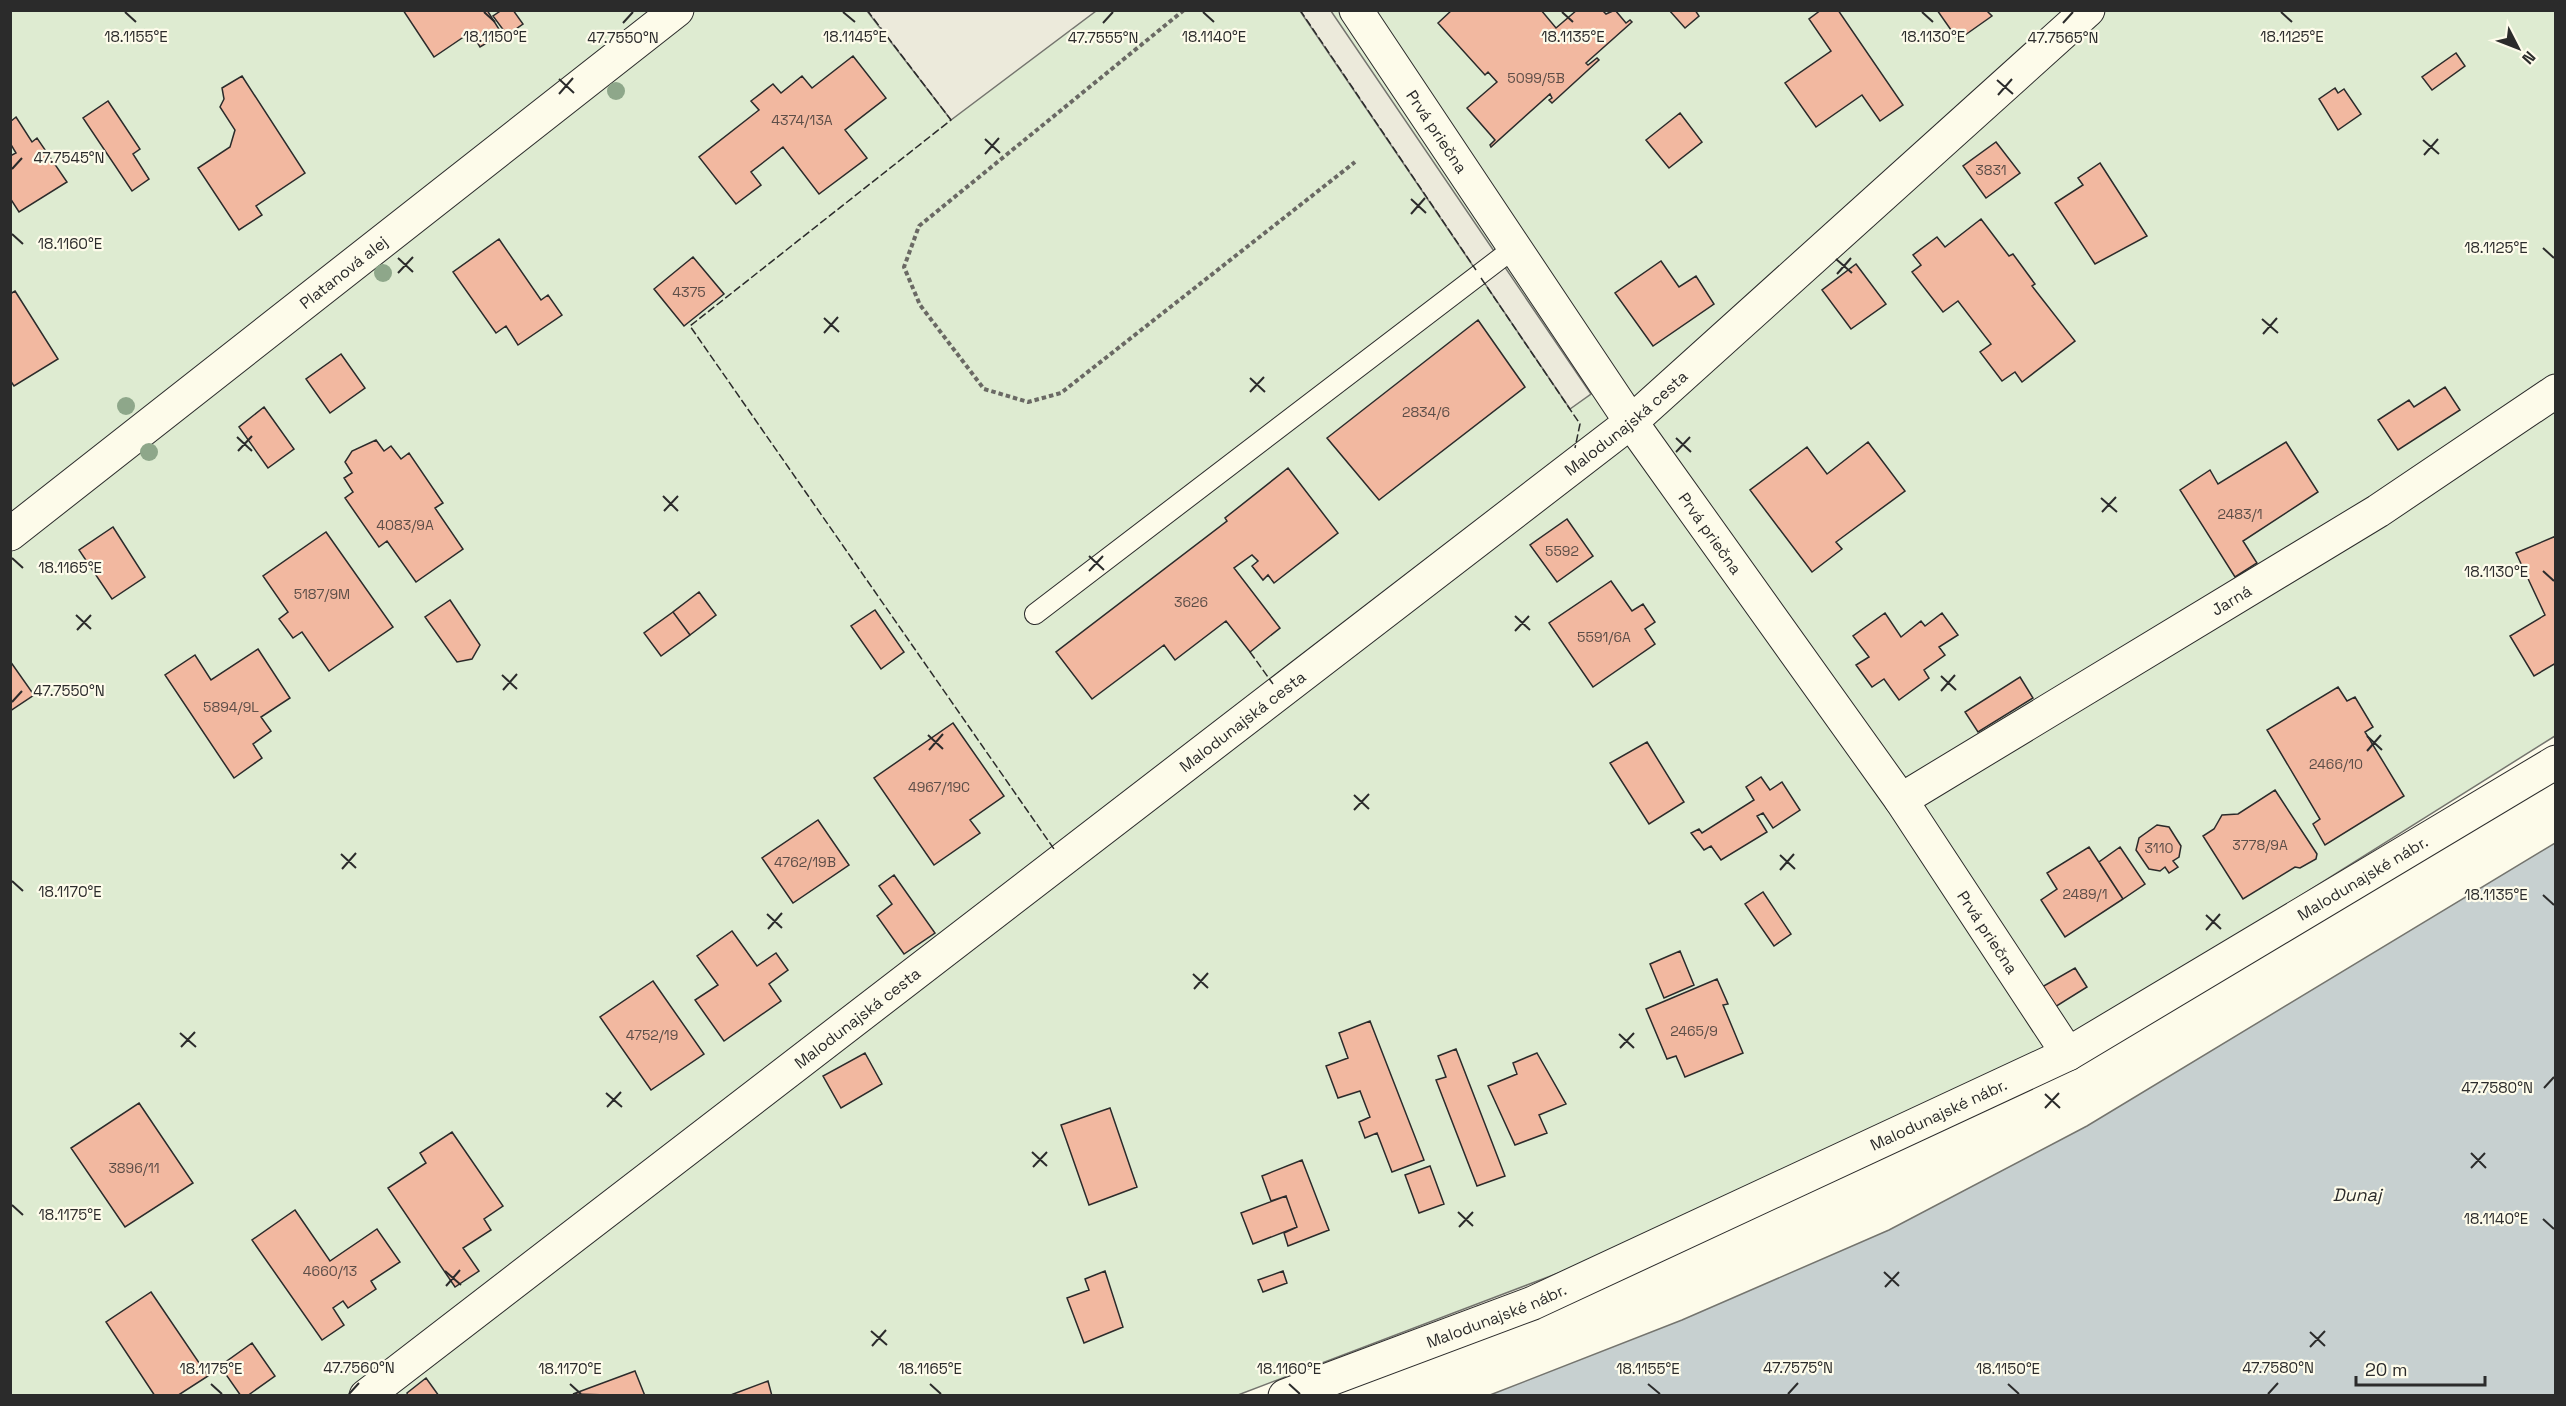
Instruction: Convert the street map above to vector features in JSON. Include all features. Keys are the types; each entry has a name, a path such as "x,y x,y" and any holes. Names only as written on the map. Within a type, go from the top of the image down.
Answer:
{"street":[{"name":"Platanová alej","path":"10,534 677,10"},
{"name":"Prvá priečna","path":"1356,10 1631,422 1901,800 2068,1054"},
{"name":"Malodunajská cesta","path":"366,1395 1631,422 2088,10"},
{"name":"Jarná","path":"1901,800 2378,511 2556,391"},
{"name":"Malodunajské nábr.","path":"1285,1395 1533,1303 2068,1054 2556,762"}],"lane":[{"path":"1035,614 1514,248"}],"path":[{"path":"1184,10 919,226 904,267 920,305 984,389 1028,402 1061,393 1355,162"}],"green space":[{"path":"10,11 2555,11 2555,736 2219,947 2058,1041 1640,1242 1238,1395 11,1395"}],"shaded area":[{"path":"867,11 1096,11 951,120"},
{"path":"1300,11 1331,11 1591,394 1570,409"}],"water":[{"name":"Dunaj","path":"2555,843 2555,1395 1490,1395 1682,1320 1889,1230 2087,1126"}],"building":[{"path":"403,10 487,10 502,34 480,47 471,32 434,57"},
{"path":"502,10 513,10 523,24 507,35 493,16"},
{"path":"1452,10 1541,10 1556,28 1577,10 1602,10 1606,14 1615,10 1626,23 1630,20 1632,22 1586,63 1588,65 1597,58 1599,60 1552,103 1549,100 1552,98 1550,94 1491,147 1490,145 1495,140 1467,108 1497,82 1488,72 1485,75 1438,23"},
{"path":"1669,10 1695,10 1699,16 1685,28"},
{"path":"1821,10 1838,10 1903,105 1880,121 1862,95 1816,127 1785,83 1831,51 1809,19"},
{"path":"1937,10 1990,10 1988,12 1992,16 1958,40"},
{"path":"2456,53 2465,66 2432,90 2422,77"},
{"path":"853,56 886,98 845,130 867,158 819,194 783,147 751,172 761,185 736,204 699,157 759,110 751,101 773,84 781,93 802,76 812,88"},
{"path":"242,76 305,173 256,206 262,215 239,230 198,168 230,147 235,130 220,107 224,99 222,88"},
{"path":"2335,88 2338,93 2344,89 2361,114 2338,130 2319,99"},
{"path":"108,101 140,149 133,154 149,179 132,191 83,118"},
{"path":"1680,113 1702,142 1669,168 1646,140"},
{"path":"16,117 32,142 37,138 67,182 19,212 10,198 10,156 16,153 10,143 10,122"},
{"path":"1996,142 2020,173 1986,198 1963,166"},
{"path":"2100,163 2147,236 2095,264 2055,203 2083,185 2078,178"},
{"path":"1981,219 2009,256 2013,254 2035,284 2032,286 2075,341 2022,382 2015,372 2002,381 1980,352 1991,344 1958,301 1943,312 1912,272 1921,265 1913,255 1937,237 1945,247"},
{"path":"499,239 541,300 548,295 562,315 518,345 506,326 496,333 453,272"},
{"path":"693,257 724,294 684,326 654,289"},
{"path":"1661,261 1679,287 1696,276 1714,304 1653,346 1615,293"},
{"path":"1856,264 1886,304 1851,329 1822,290"},
{"path":"15,291 58,359 14,386 10,380 10,294"},
{"path":"1478,320 1525,387 1379,500 1327,438"},
{"path":"341,354 365,388 330,413 306,379"},
{"path":"2445,387 2460,410 2398,450 2378,420 2409,400 2414,407"},
{"path":"264,407 294,449 268,468 239,427"},
{"path":"376,440 384,451 391,446 401,459 409,453 443,503 435,508 463,549 416,582 387,541 379,547 345,498 353,492 344,478 352,473 345,462 352,451"},
{"path":"1868,442 1905,491 1836,542 1842,549 1812,572 1750,490 1807,447 1827,474"},
{"path":"2286,442 2318,492 2243,541 2257,563 2235,577 2180,490 2210,470 2218,484"},
{"path":"1288,468 1338,533 1274,583 1268,575 1263,580 1252,566 1258,561 1252,555 1234,568 1280,628 1250,652 1226,621 1175,660 1164,645 1092,699 1056,652 1227,521 1225,518"},
{"path":"1567,519 1593,556 1557,582 1530,545"},
{"path":"113,527 145,577 112,599 79,550"},
{"path":"326,532 393,627 329,671 302,632 293,638 279,619 288,612 263,576"},
{"path":"2556,536 2556,663 2534,676 2510,636 2545,615 2516,553"},
{"path":"1611,581 1632,611 1643,604 1655,622 1645,629 1655,644 1593,687 1549,623"},
{"path":"699,592 716,615 690,635 673,612"},
{"path":"450,600 480,645 472,659 457,662 425,617"},
{"path":"875,610 904,652 881,669 851,626"},
{"path":"673,612 690,635 661,656 644,633"},
{"path":"1885,613 1901,637 1921,621 1925,626 1942,613 1958,635 1939,647 1945,655 1924,670 1929,678 1899,700 1884,679 1872,687 1856,665 1869,657 1853,636"},
{"path":"258,649 290,698 261,717 271,731 253,744 262,758 234,778 165,675 195,655 211,680"},
{"path":"10,661 34,695 10,711"},
{"path":"2020,677 2033,698 1978,732 1965,712"},
{"path":"2338,687 2347,701 2355,697 2373,727 2365,732 2404,796 2325,845 2313,824 2320,819 2267,730"},
{"path":"953,723 1004,796 970,820 980,833 934,865 874,778"},
{"path":"1647,742 1684,802 1649,824 1610,763"},
{"path":"1761,777 1770,790 1782,782 1800,810 1773,828 1763,813 1757,816 1767,832 1721,860 1711,846 1704,850 1691,833 1699,829 1702,833 1754,800 1746,787"},
{"path":"2275,790 2317,854 2316,859 2300,868 2295,867 2243,899 2203,836 2214,829 2222,815 2238,814"},
{"path":"818,820 849,865 793,903 762,858"},
{"path":"2157,825 2169,827 2181,846 2179,857 2173,861 2178,867 2169,873 2165,867 2160,871 2149,869 2136,850 2139,838"},
{"path":"2089,847 2123,899 2065,937 2041,900 2057,889 2047,873"},
{"path":"2120,847 2145,884 2123,899 2099,862"},
{"path":"894,875 935,933 904,954 877,916 892,904 879,886"},
{"path":"1763,892 1791,934 1774,946 1745,904"},
{"path":"732,931 757,966 776,953 788,970 769,984 781,1001 724,1041 695,1000 718,985 697,956"},
{"path":"1680,951 1694,985 1664,998 1650,964"},
{"path":"2075,968 2087,987 2055,1007 2042,987"},
{"path":"1717,979 1728,1004 1723,1005 1743,1053 1685,1077 1676,1056 1667,1059 1646,1009"},
{"path":"653,981 704,1054 651,1090 600,1017"},
{"path":"1370,1021 1424,1160 1392,1172 1377,1133 1365,1138 1359,1122 1370,1117 1360,1091 1338,1098 1326,1066 1348,1058 1339,1033"},
{"path":"1456,1049 1505,1176 1477,1186 1436,1080 1446,1077 1438,1056"},
{"path":"865,1053 882,1084 841,1108 823,1076"},
{"path":"1537,1053 1566,1104 1539,1115 1547,1133 1515,1145 1488,1086 1517,1074 1513,1063"},
{"path":"139,1103 193,1183 125,1227 71,1148"},
{"path":"1110,1108 1137,1187 1089,1205 1061,1125"},
{"path":"452,1132 503,1206 484,1219 491,1230 463,1248 479,1271 455,1287 388,1188 426,1163 420,1153"},
{"path":"1302,1160 1329,1230 1288,1246 1284,1233 1297,1227 1286,1196 1271,1201 1262,1176"},
{"path":"1430,1166 1444,1204 1419,1213 1405,1175"},
{"path":"1286,1196 1297,1227 1253,1244 1241,1213"},
{"path":"295,1210 330,1261 377,1229 400,1262 371,1281 376,1289 348,1308 343,1301 333,1308 344,1325 322,1340 252,1240"},
{"path":"1105,1271 1123,1327 1084,1343 1067,1298 1089,1290 1085,1279"},
{"path":"1283,1271 1287,1283 1263,1292 1258,1280"},
{"path":"151,1292 208,1376 177,1396 155,1396 106,1322"},
{"path":"252,1343 275,1376 247,1396 241,1396 220,1366"},
{"path":"635,1371 645,1396 573,1394"},
{"path":"426,1378 439,1396 408,1396 407,1393"},
{"path":"768,1381 772,1396 728,1396"}],"fence":[{"path":"867,10 951,120 690,326 1054,849"},
{"path":"1300,10 1476,270"},
{"path":"1481,278 1580,424 1575,448"},
{"path":"1250,652 1273,684"}]}
